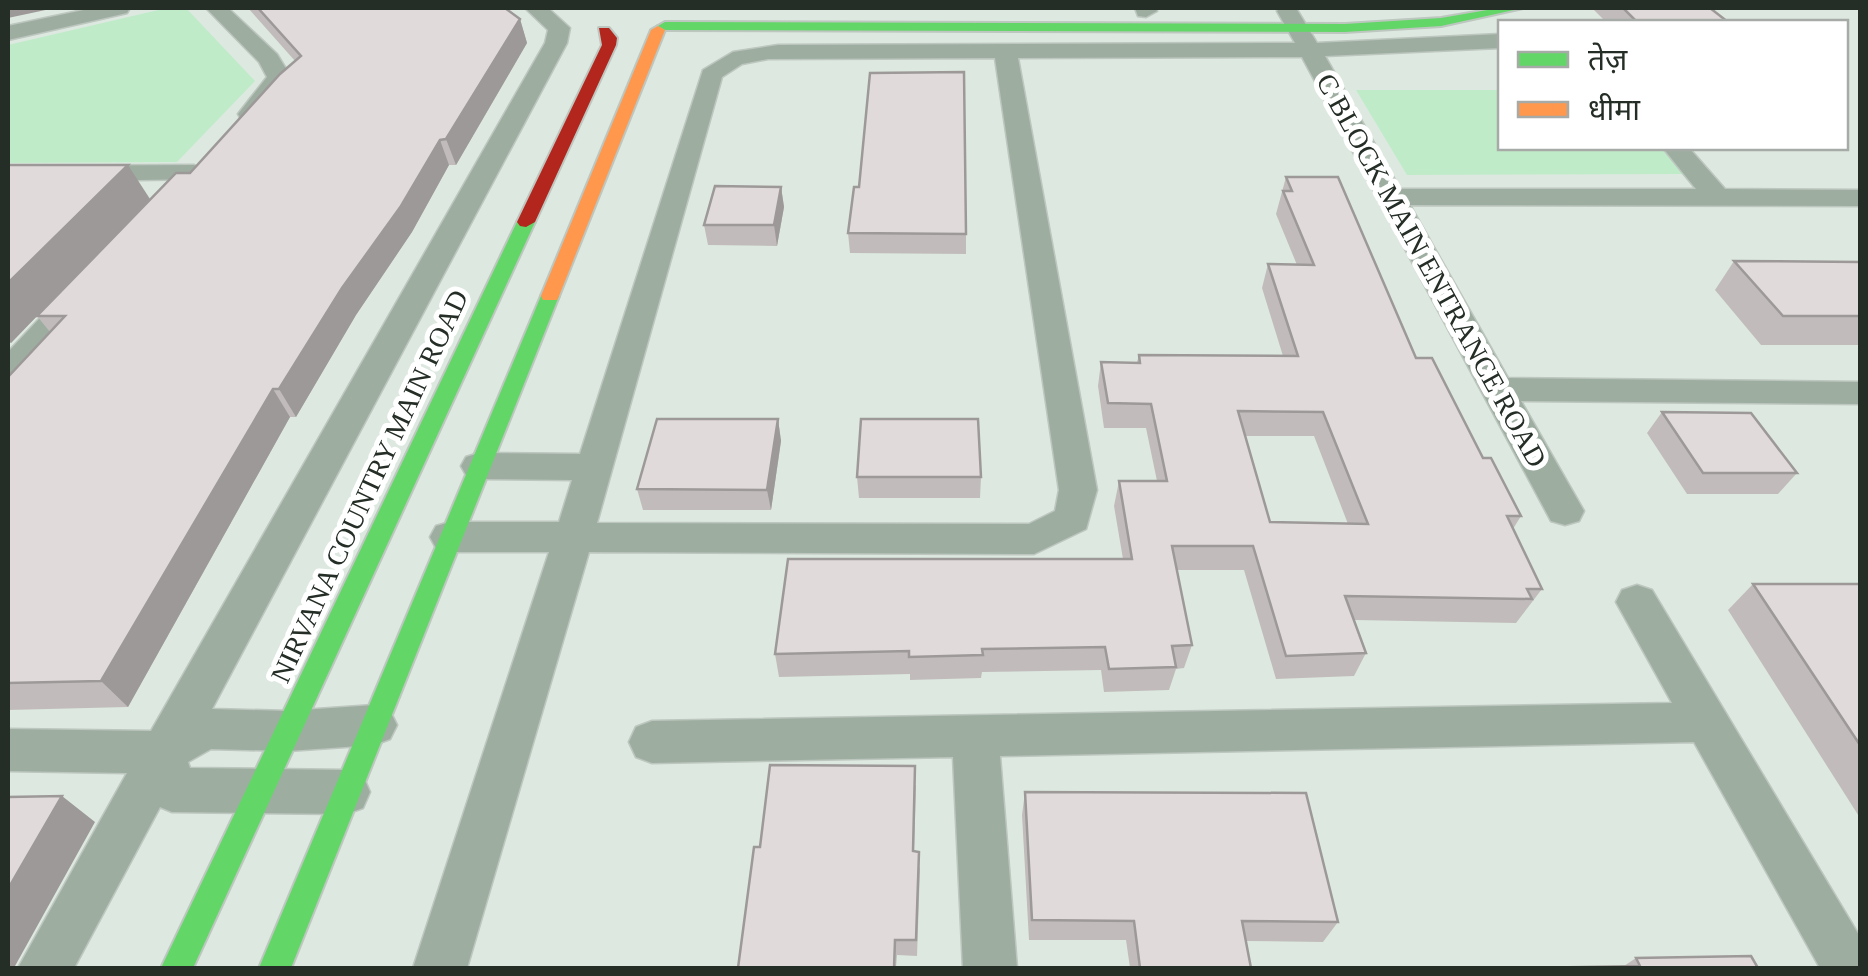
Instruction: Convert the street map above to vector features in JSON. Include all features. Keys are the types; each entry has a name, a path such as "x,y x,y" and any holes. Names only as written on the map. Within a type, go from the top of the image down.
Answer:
{"street":[{"path":"8,33 119,8"},
{"path":"167,202 268,95 280,77 269,59 216,8"},
{"path":"46,968 556,43 559,28 536,8"},
{"path":"440,968 711,75 724,62 778,52 1278,50 1299,30 1403,8"},
{"path":"657,19 1145,9 1299,30 1411,25 1517,8"},
{"path":"657,19 1265,28 1498,42"},
{"path":"275,968 657,19"},
{"name":"NIRVANA COUNTRY MAIN ROAD","path":"177,968 609,45 604,22 635,36 657,19"},
{"path":"1265,28 1278,50"},
{"name":"C BLOCK MAIN ENTRANCE ROAD","path":"1299,30 1565,511"},
{"path":"450,537 1034,539 1072,519 1078,490 1006,52"},
{"path":"1678,150 1714,195"},
{"path":"8,174 194,173"},
{"path":"1390,197 1860,198"},
{"path":"8,372 101,273"},
{"path":"1496,389 1860,393"},
{"path":"479,466 593,467"},
{"path":"1637,602 1849,968"},
{"path":"652,742 1706,722"},
{"path":"8,750 162,752 206,729 288,731 374,726"},
{"path":"976,736 990,968"},
{"path":"162,752 172,790 346,792"}],"green space":[{"path":"167,8 186,8 255,81 177,162 8,163 8,45"},
{"path":"1356,90 1498,90 1498,150 1670,150 1692,174 1407,175"}],"building":[{"path":"258,8 505,8 520,19 446,139 440,140 401,206 342,288 279,389 273,389 101,681 8,683 8,377 65,316 37,316 176,173 190,173 301,56"},
{"path":"1623,8 1710,8 1725,20 1635,20"},
{"path":"964,72 966,234 848,233 854,187 859,187 870,73"},
{"path":"8,165 128,165 8,283"},
{"path":"1286,177 1338,177 1416,358 1432,358 1483,458 1491,458 1521,516 1507,516 1542,589 1527,589 1532,599 1345,596 1366,653 1286,656 1253,546 1172,546 1192,645 1172,646 1176,667 1109,669 1105,647 982,649 983,655 909,657 909,651 775,654 788,559 1132,559 1119,481 1167,481 1151,404 1108,403 1101,362 1140,363 1139,355 1298,356 1268,264 1314,265 1283,191 1292,191","holes":["1238,411 1323,412 1368,524 1270,522"]},
{"path":"715,186 781,187 774,225 704,225"},
{"path":"1734,261 1860,262 1860,316 1783,316"},
{"path":"1662,412 1751,413 1797,473 1703,473"},
{"path":"657,419 778,419 767,490 637,489"},
{"path":"861,419 978,419 981,477 857,477"},
{"path":"1753,584 1860,584 1860,745"},
{"path":"770,765 915,766 913,851 919,852 916,940 895,940 894,968 738,968 754,847 760,847"},
{"path":"1025,792 1306,793 1338,922 1242,921 1251,968 1140,968 1134,921 1032,920"},
{"path":"62,796 8,889 8,797"},
{"path":"1751,956 1758,968 1520,968 1640,966 1636,958"}],"traffic: fast":[{"path":"665,26 1345,28 1441,22 1517,8"},
{"path":"177,968 526,222"},
{"path":"275,968 550,296"}],"traffic: slow":[{"path":"550,296 658,30"}],"traffic: jam":[{"path":"526,222 609,45 610,38 604,31"}]}
